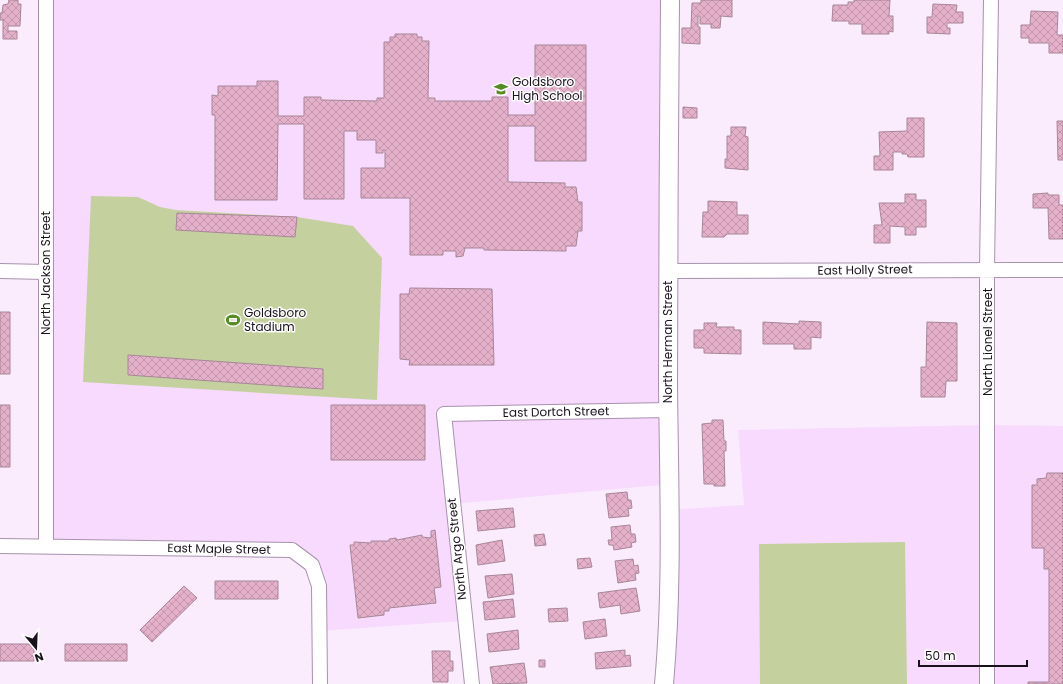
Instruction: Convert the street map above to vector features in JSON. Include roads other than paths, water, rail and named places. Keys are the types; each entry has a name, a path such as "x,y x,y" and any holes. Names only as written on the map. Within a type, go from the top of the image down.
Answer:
{"main road":[{"name":"North Herman Street","path":"664,684 669,627 670,484 668,410 668,272 670,0"}],"street":[{"name":"North Jackson Street","path":"46,0 46,546"},
{"name":"North Lionel Street","path":"987,684 988,269 991,0"},
{"name":"East Holly Street","path":"668,272 988,269 1063,270"},
{"path":"0,271 46,272"},
{"name":"East Dortch Street","path":"444,414 668,410"},
{"name":"North Argo Street","path":"444,414 472,684"},
{"name":"East Maple Street","path":"0,546 292,550 312,565 319,586 320,684"}],"place":[{"name":"Goldsboro High School","path":"501,89"},
{"name":"Goldsboro Stadium","path":"233,320"}]}
